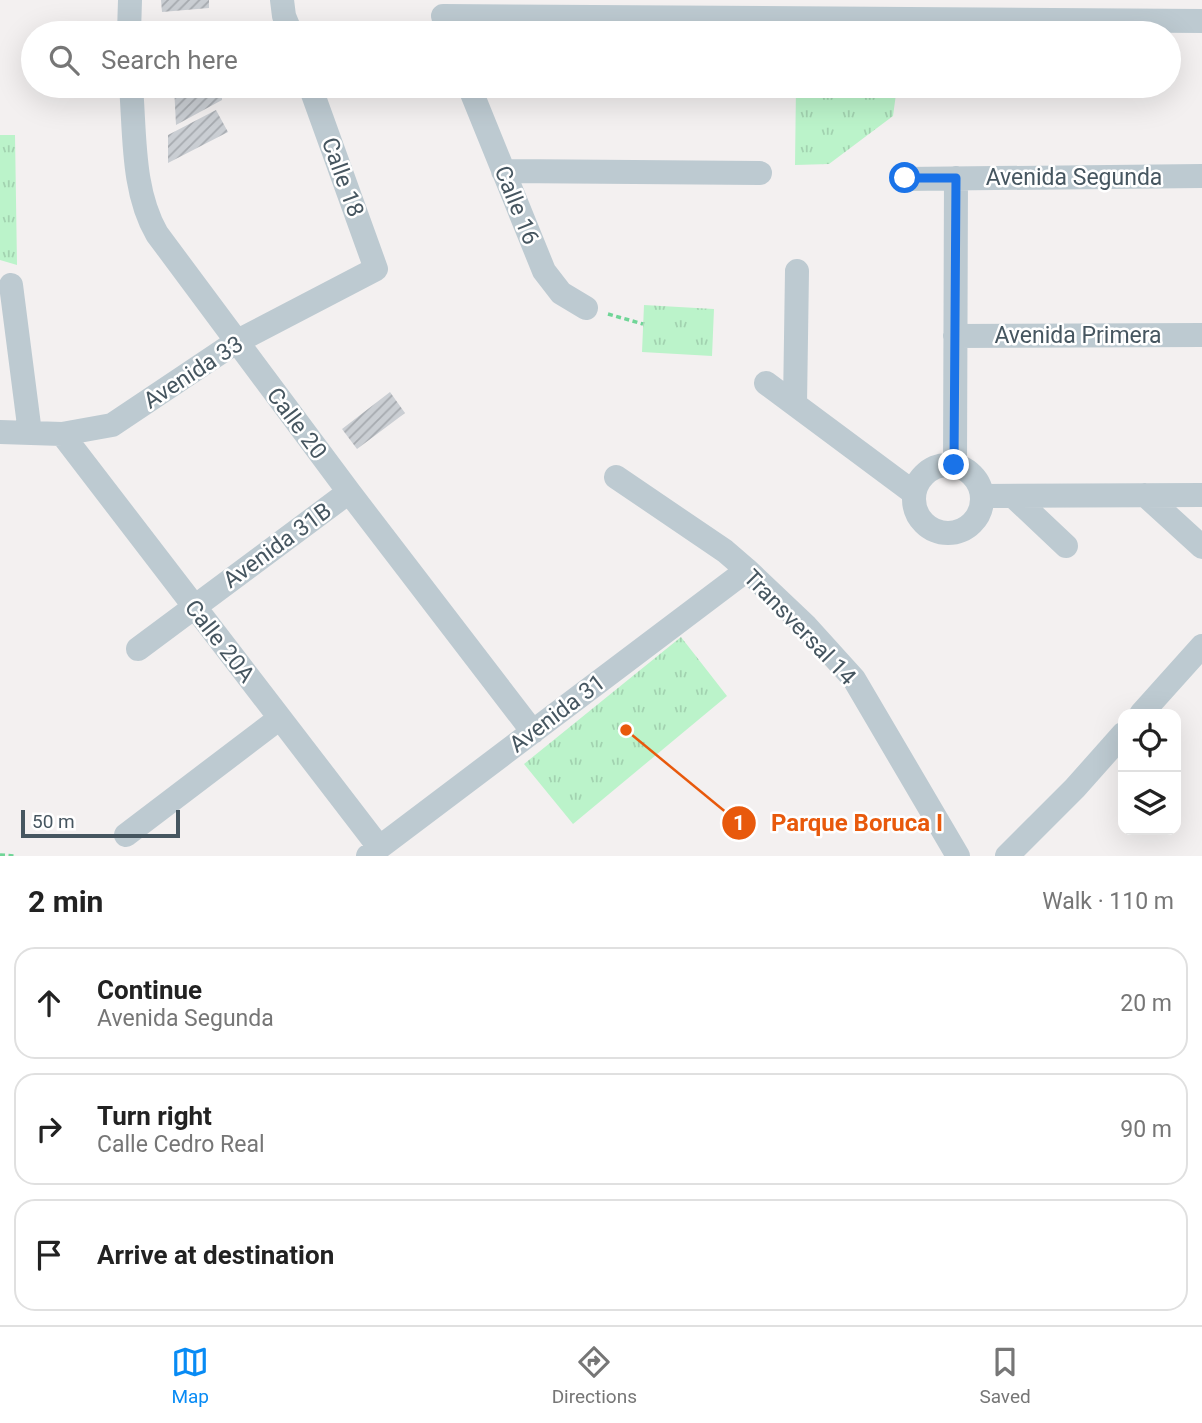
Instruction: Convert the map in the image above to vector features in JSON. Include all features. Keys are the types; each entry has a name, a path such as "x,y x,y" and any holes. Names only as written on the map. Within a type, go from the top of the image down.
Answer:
{"street":[{"path":"129,21 130,0"},
{"path":"282,0 287,21"},
{"path":"445,16 1202,21"},
{"name":"Calle 20","path":"132,98 140,191 144,208 157,234 349,492 533,732"},
{"name":"Calle 18","path":"314,98 376,269"},
{"name":"Calle 16","path":"474,98 544,271 561,293 586,308"},
{"path":"503,171 760,173"},
{"name":"Avenida Segunda","path":"905,178 1202,176"},
{"path":"954,465 956,178"},
{"name":"Avenida 33","path":"0,432 62,434 112,425 236,342 376,269"},
{"path":"795,404 797,271"},
{"path":"11,285 30,433"},
{"name":"Avenida Primera","path":"955,336 1202,335"},
{"path":"766,383 914,493"},
{"name":"Calle 20A","path":"62,434 280,718 374,852"},
{"path":"954,465 965,469 980,485 981,508 968,526 946,533 934,530 917,516 914,493 924,474 933,467 954,465"},
{"name":"Transversal 14","path":"616,477 725,551 806,626 854,679 958,856"},
{"name":"Avenida 31B","path":"138,649 349,492"},
{"path":"1146,495 1202,546"},
{"path":"982,496 1202,495"},
{"path":"1014,497 1066,545"},
{"name":"Avenida 31","path":"374,852 747,570"},
{"path":"1145,709 1202,646"},
{"path":"126,835 280,718"},
{"path":"1007,856 1075,788 1118,740"}],"path":[{"path":"586,308 643,324"},
{"path":"0,855 15,856"}],"green space":[{"path":"796,98 895,98 893,116 829,164 795,165"},
{"path":"0,135 15,135 17,265 0,260"},
{"path":"644,305 714,309 712,356 642,352"},
{"path":"681,637 727,696 573,824 524,764"}],"building":[{"path":"161,0 209,0 209,8 162,12"},
{"path":"175,98 222,98 222,100 176,125"},
{"path":"216,110 228,132 168,163 168,135"},
{"path":"390,392 405,413 357,449 342,429"}],"place":[{"name":"Parque Boruca I","path":"626,730"}],"route":[{"path":"905,178 956,178 954,465"}]}
